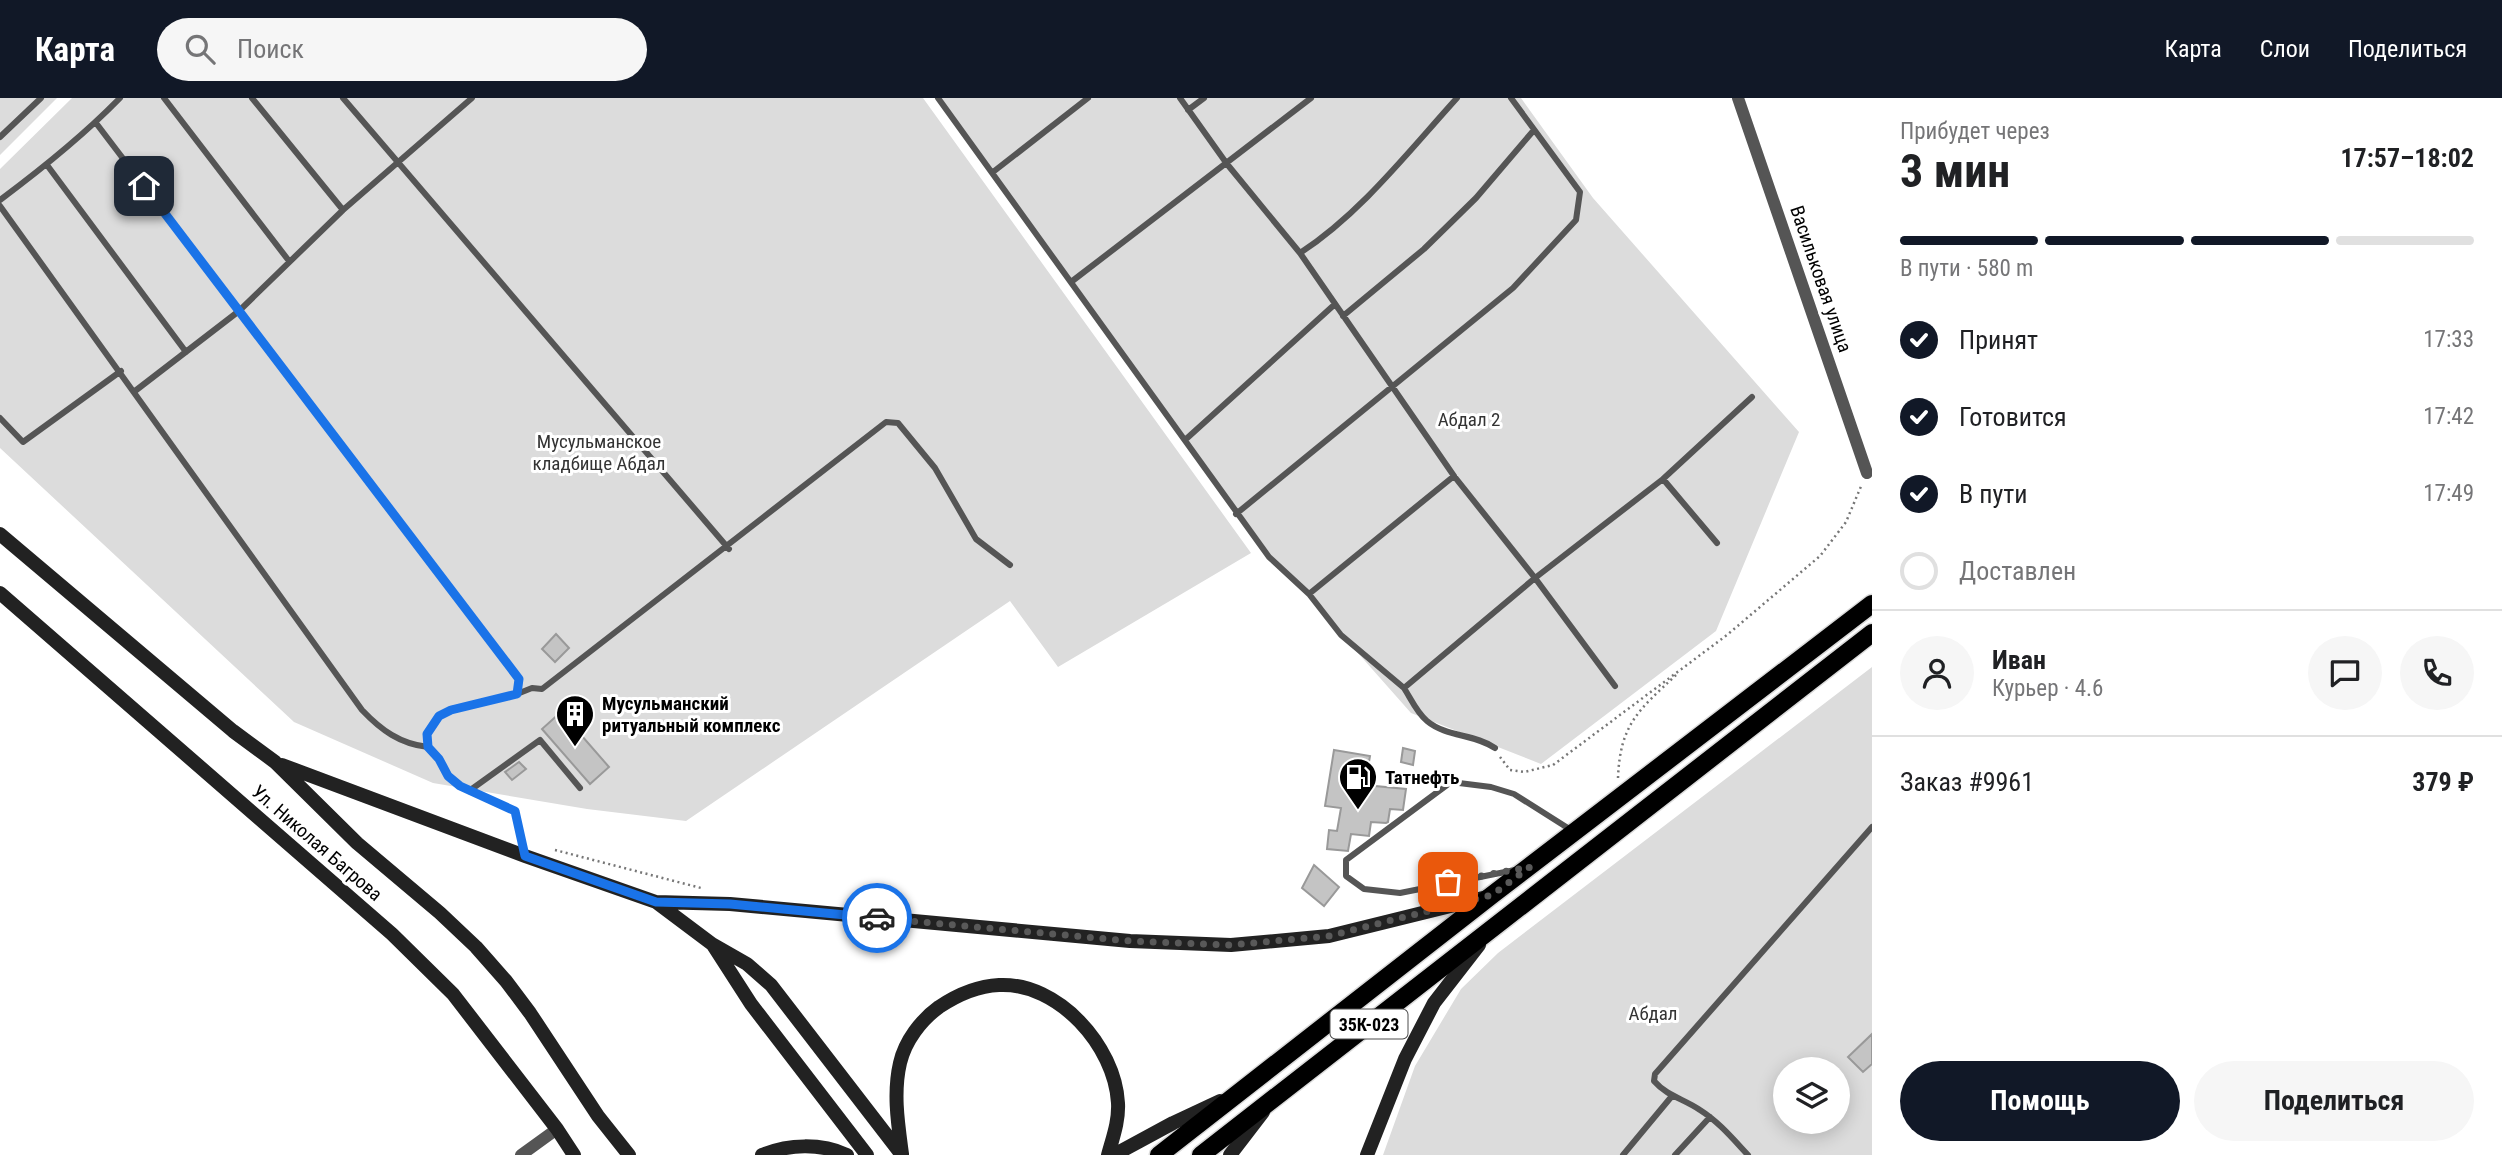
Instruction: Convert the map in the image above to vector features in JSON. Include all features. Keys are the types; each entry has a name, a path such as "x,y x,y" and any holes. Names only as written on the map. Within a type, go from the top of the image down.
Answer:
{"main road":[{"path":"0,534 233,731 275,762 356,843 440,913 476,947 530,1013 598,1116 629,1155"},
{"name":"Ул. Николая Багрова","path":"0,593 392,934 453,994 574,1155"},
{"name":"35К-023","path":"1159,1155 1492,895 1872,604"},
{"name":"35К-023","path":"1201,1155 1872,633"},
{"path":"275,762 656,902 712,944 747,964 771,985 902,1155"},
{"path":"656,902 730,904 1130,941 1231,945 1329,936 1492,895"},
{"path":"1367,1155 1405,1059 1434,1003 1491,929"},
{"path":"712,944 751,1004 867,1155"},
{"path":"902,1155 896,1086 900,1060 912,1035 930,1014 953,998 975,989 1000,985 1027,988 1053,1000 1073,1016 1091,1036 1114,1078 1118,1101 1117,1124 1108,1155"},
{"path":"1114,1155 1240,1091"},
{"path":"1230,1155 1273,1098"},
{"path":"762,1155 778,1148 805,1146 847,1155"}],"street":[{"name":"Васильковая улица","path":"1738,98 1870,471"},
{"path":"521,1155 557,1129"}],"lane":[{"path":"0,137 41,98"},
{"path":"0,200 47,165 96,123 120,98"},
{"path":"164,98 289,261"},
{"path":"251,98 343,211"},
{"path":"343,98 727,547"},
{"path":"937,98 1269,557 1309,594 1342,635 1404,688 1427,721 1447,732 1486,742 1495,748"},
{"path":"993,172 1088,98"},
{"path":"1180,98 1227,164 1300,253 1454,476 1535,578 1615,686"},
{"path":"1188,110 1204,98"},
{"path":"1071,282 1311,98"},
{"path":"1300,253 1326,236 1355,209 1457,98"},
{"path":"1236,514 1513,288 1576,220 1580,192 1511,98"},
{"path":"135,391 239,311 343,211 468,99"},
{"path":"96,123 519,679 517,694"},
{"path":"1343,316 1424,249 1476,198 1534,130"},
{"path":"47,165 186,352"},
{"path":"0,206 362,710 395,738 413,746 428,747"},
{"path":"1185,440 1334,305"},
{"path":"0,418 23,442 121,371"},
{"path":"1404,688 1535,578 1663,478 1752,397"},
{"path":"525,856 515,811 460,786 448,776 439,759 428,747 427,734 439,716 451,710 532,688 542,689 886,422 898,422 935,468 976,539 1010,565"},
{"path":"1309,594 1454,476"},
{"path":"1663,478 1717,543"},
{"path":"470,791 540,740 580,788"},
{"path":"1530,867 1399,893 1364,889 1346,876 1346,860 1451,782 1491,787 1514,794 1576,833"},
{"path":"1748,1155 1727,1131 1699,1108 1663,1091 1654,1081 1655,1074 1872,827"},
{"path":"1623,1155 1672,1096"},
{"path":"1675,1155 1710,1117"}],"path":[{"path":"1495,748 1510,770 1524,772 1553,765 1727,635 1820,556 1846,522 1870,471"},
{"path":"1616,802 1619,752 1628,725 1647,702 1686,666"},
{"path":"547,848 710,890"}],"green space":[{"path":"0,98 57,98 0,155"},
{"name":"Мусульманское кладбище Абдал","path":"72,98 923,98 1251,553 1058,667 1010,601 686,821 587,809 433,783 294,722 0,448 0,169"},
{"name":"Абдал 2","path":"935,98 1521,98 1593,198 1799,432 1716,631 1541,764 1411,713 1272,556"},
{"name":"Абдал","path":"1872,667 1872,1155 1383,1155 1415,1066 1461,989 1498,953"}],"building":[{"path":"556,634 569,648 555,662 542,649"},
{"name":"Мусульманский ритуальный комплекс","path":"561,712 609,767 590,784 542,729"},
{"path":"1403,748 1415,751 1413,765 1401,762"},
{"path":"1334,750 1370,756 1365,785 1406,789 1403,810 1390,809 1386,823 1371,822 1369,836 1351,834 1348,851 1327,849 1329,830 1337,831 1341,808 1325,806"},
{"path":"519,762 526,769 512,780 505,772"},
{"path":"1314,865 1339,887 1324,906 1302,888"},
{"path":"1872,1034 1872,1064 1863,1072 1848,1057"}],"way so far":[{"path":"877,918 1130,941 1231,945 1329,936 1492,895 1530,867 1448,882"}],"place":[{"name":"Мусульманский ритуальный комплекс","path":"575,748"},
{"name":"Татнефть","path":"1358,811"}],"route":[{"path":"144,186 519,679 517,694 451,710 439,716 427,734 428,747 439,759 448,776 460,786 515,811 525,856 656,902 730,904 877,918"}]}
